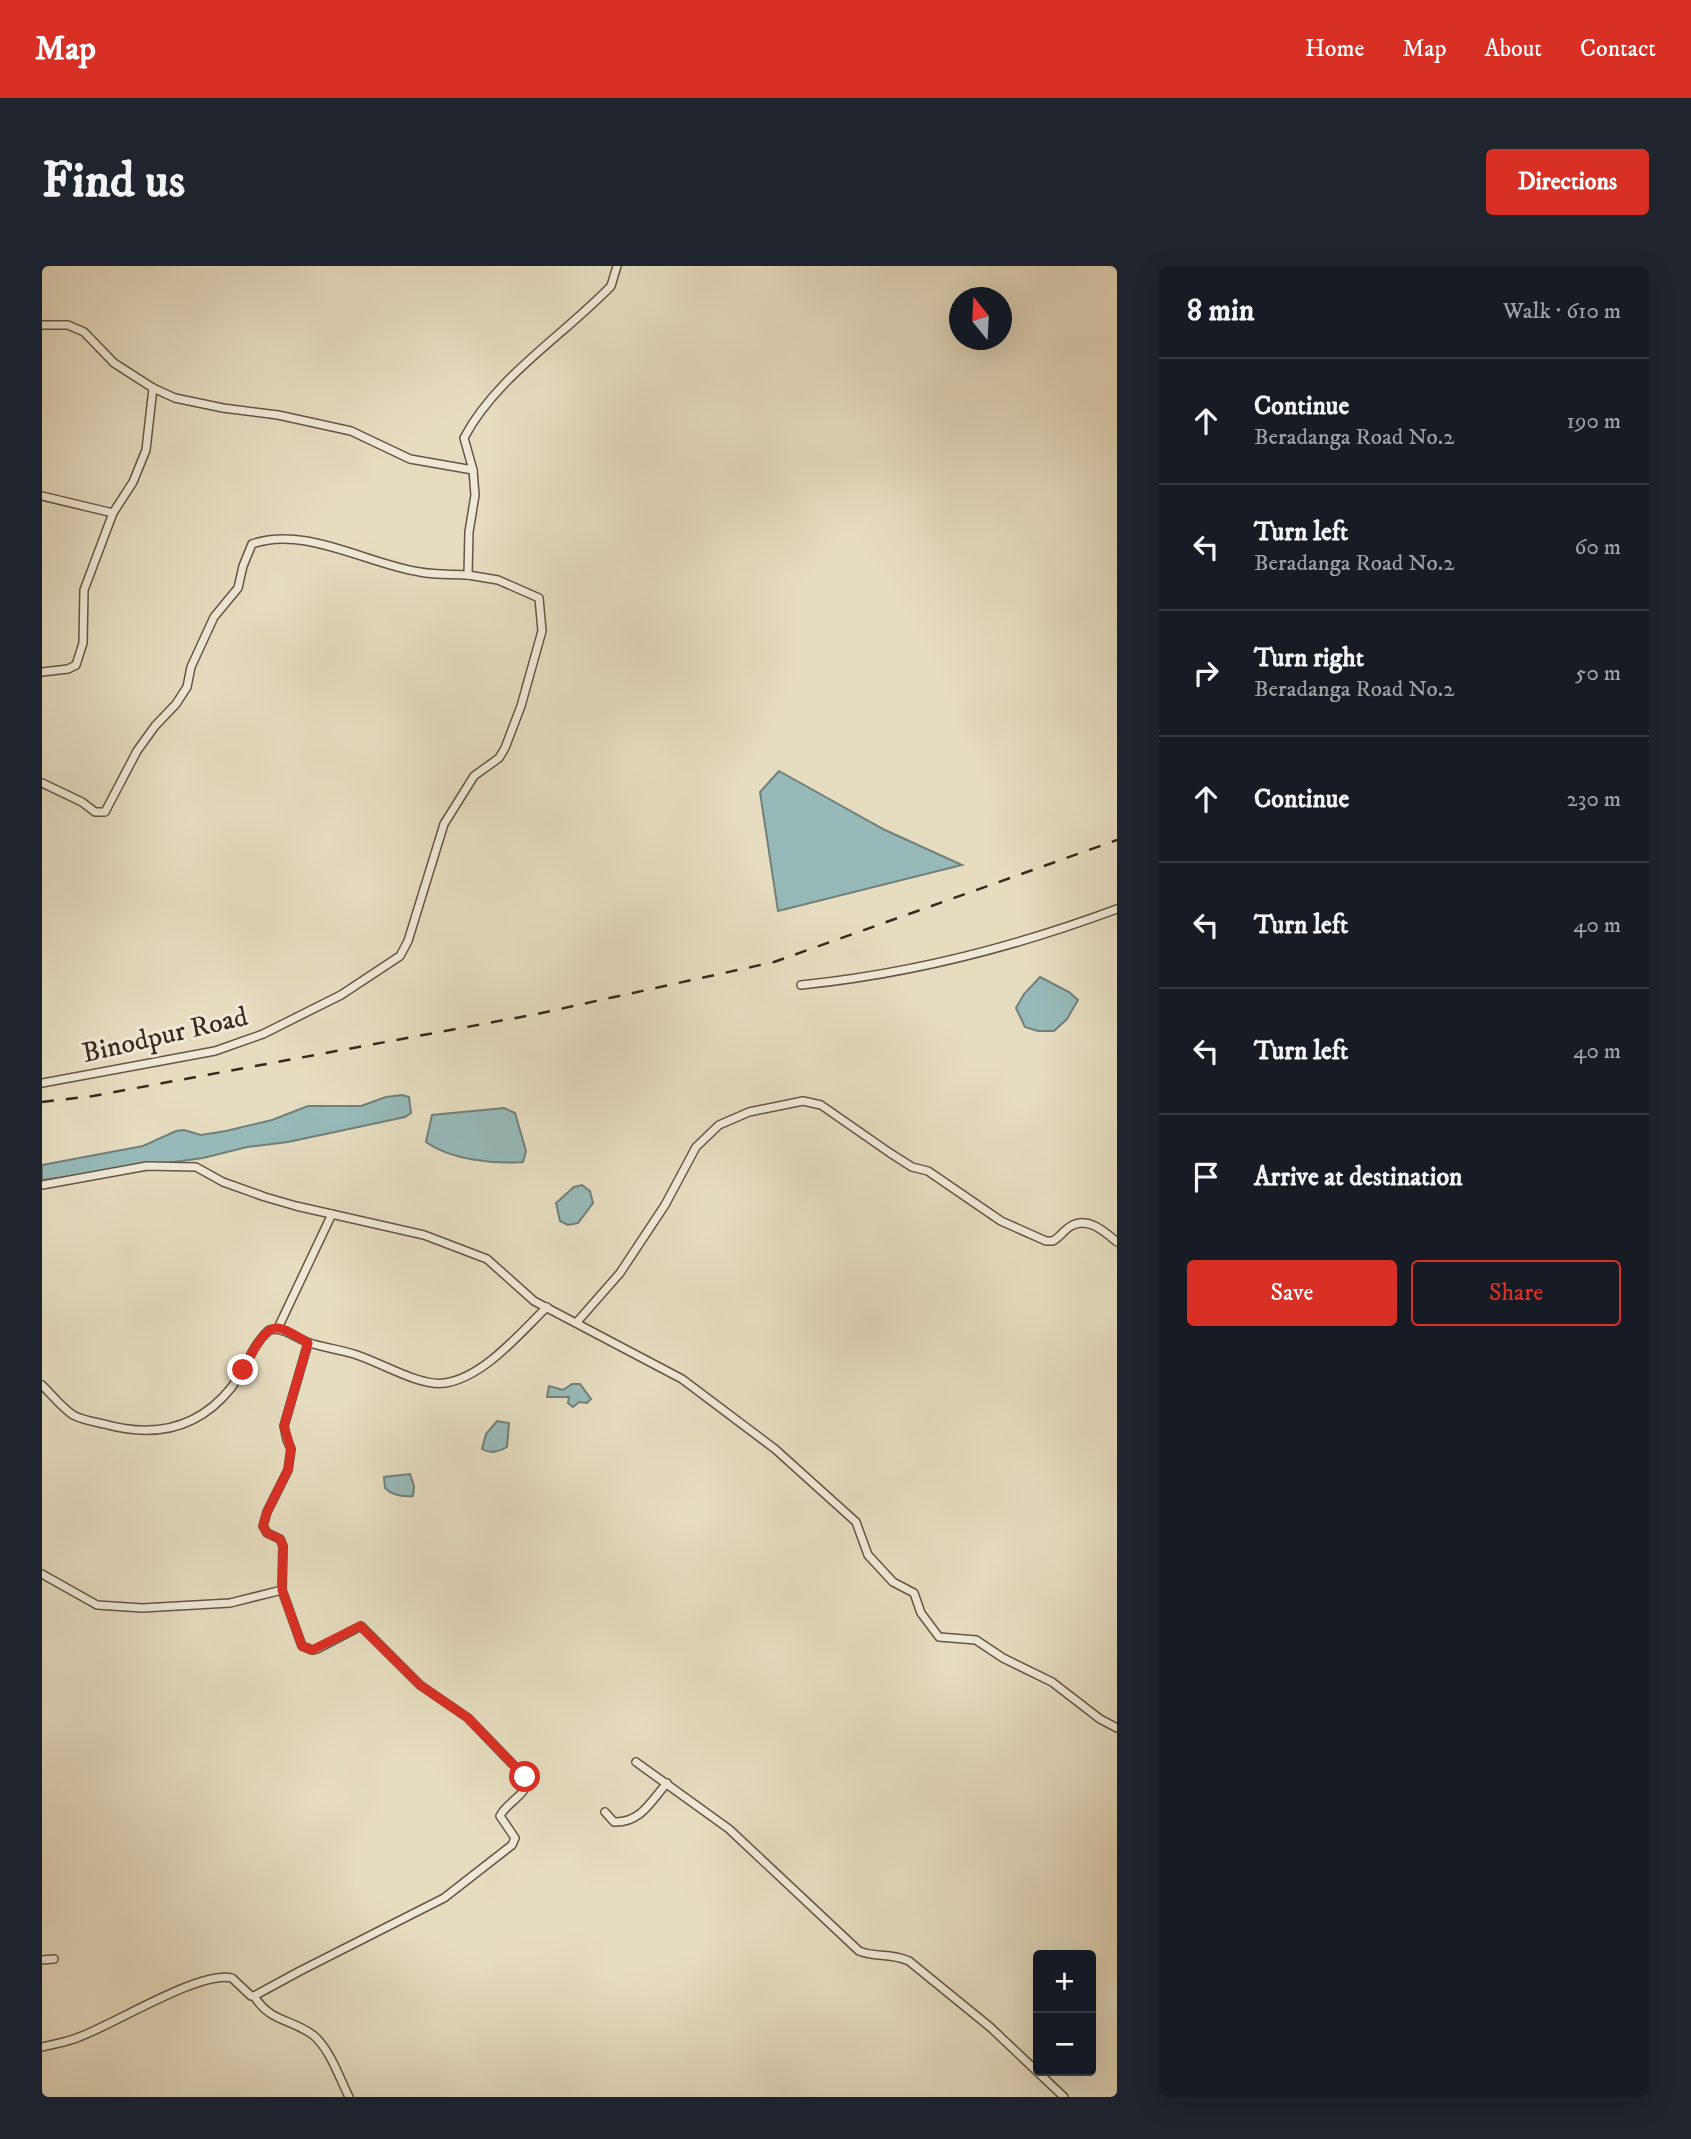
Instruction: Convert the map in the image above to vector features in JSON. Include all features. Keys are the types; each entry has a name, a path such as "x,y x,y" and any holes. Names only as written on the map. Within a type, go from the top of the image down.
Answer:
{"street":[{"path":"42,783 82,802 94,812 105,812 137,751 187,687 191,667 214,617 238,588 252,544 286,539 309,542 419,572 468,575 469,532 475,495 473,470 464,438 473,420 517,372 611,286 617,266"},
{"path":"42,325 68,325 84,332 114,363 153,388 187,401 278,415 351,431 410,459 473,470"},
{"path":"42,672 68,669 76,665 83,643 84,590 113,513 133,482 146,450 153,388"},
{"path":"42,496 113,513"},
{"name":"Binodpur Road","path":"42,1083 215,1051 263,1034 341,995 400,956 408,941 444,824 474,776 499,758 505,748 521,706 542,631 538,598 498,580 468,575"},
{"path":"801,985 858,979 919,967 1034,937 1117,909"},
{"path":"577,1322 620,1273 664,1205 696,1147 719,1125 749,1112 803,1101 821,1104 890,1153 912,1167 928,1171 1001,1221 1046,1241 1053,1241 1072,1226 1085,1223 1097,1226 1117,1242"},
{"path":"42,1185 147,1166 197,1167 223,1182 265,1197 424,1235 487,1259 534,1301 682,1379 775,1450 856,1521 868,1555 893,1582 914,1593 921,1614 939,1637 976,1640 1003,1658 1052,1682 1100,1719 1117,1728"},
{"path":"278,1328 332,1214"},
{"path":"42,1385 72,1415 114,1427 160,1431 182,1426 203,1414 230,1389 269,1329 278,1328 308,1343 355,1354 425,1382 447,1383 495,1358 547,1307"},
{"path":"254,1996 444,1898 471,1879 514,1841 514,1833 500,1816 506,1806 525,1790 527,1784 525,1777 468,1718 420,1685 360,1626 312,1650 302,1646 282,1590 283,1546 280,1539 267,1533 263,1526 289,1463 291,1449 284,1426 308,1343"},
{"path":"42,1574 97,1605 120,1607 177,1607 230,1602 282,1590"},
{"path":"636,1762 729,1829 859,1951 868,1955 895,1954 909,1961 990,2027 1064,2097"},
{"path":"605,1812 614,1822 628,1822 638,1817 667,1783"},
{"path":"42,1960 54,1959"},
{"path":"42,2047 80,2037 192,1986 218,1978 232,1978 254,1996 270,2015 313,2036 326,2051 349,2097"}],"water":[{"path":"779,771 885,830 962,865 778,911 760,792"},
{"path":"1040,977 1069,992 1078,1000 1067,1019 1054,1031 1038,1031 1025,1027 1016,1008 1024,994"},
{"path":"386,1097 409,1097 411,1113 405,1117 203,1158 42,1180 42,1165 143,1146 176,1131 184,1130 201,1135 272,1120 308,1106 361,1106"},
{"path":"504,1108 515,1113 526,1151 523,1162 473,1160 448,1153 426,1142 432,1115"},
{"path":"582,1185 590,1191 593,1203 578,1223 568,1225 560,1221 556,1203 574,1187"},
{"path":"572,1384 580,1384 591,1399 587,1403 579,1402 573,1407 568,1403 569,1397 547,1397 549,1386 563,1390"},
{"path":"497,1421 509,1423 507,1447 494,1452 485,1451 482,1449 486,1434"},
{"path":"410,1474 414,1486 413,1496 398,1495 385,1488 384,1477"}],"railway":[{"path":"42,1102 93,1096 537,1014 774,962 1117,840"}],"route":[{"path":"243,1370 269,1329 278,1328 308,1343 284,1426 291,1449 288,1470 263,1526 267,1533 280,1539 283,1546 282,1590 302,1646 312,1650 360,1626 420,1685 468,1718 525,1777"}]}
